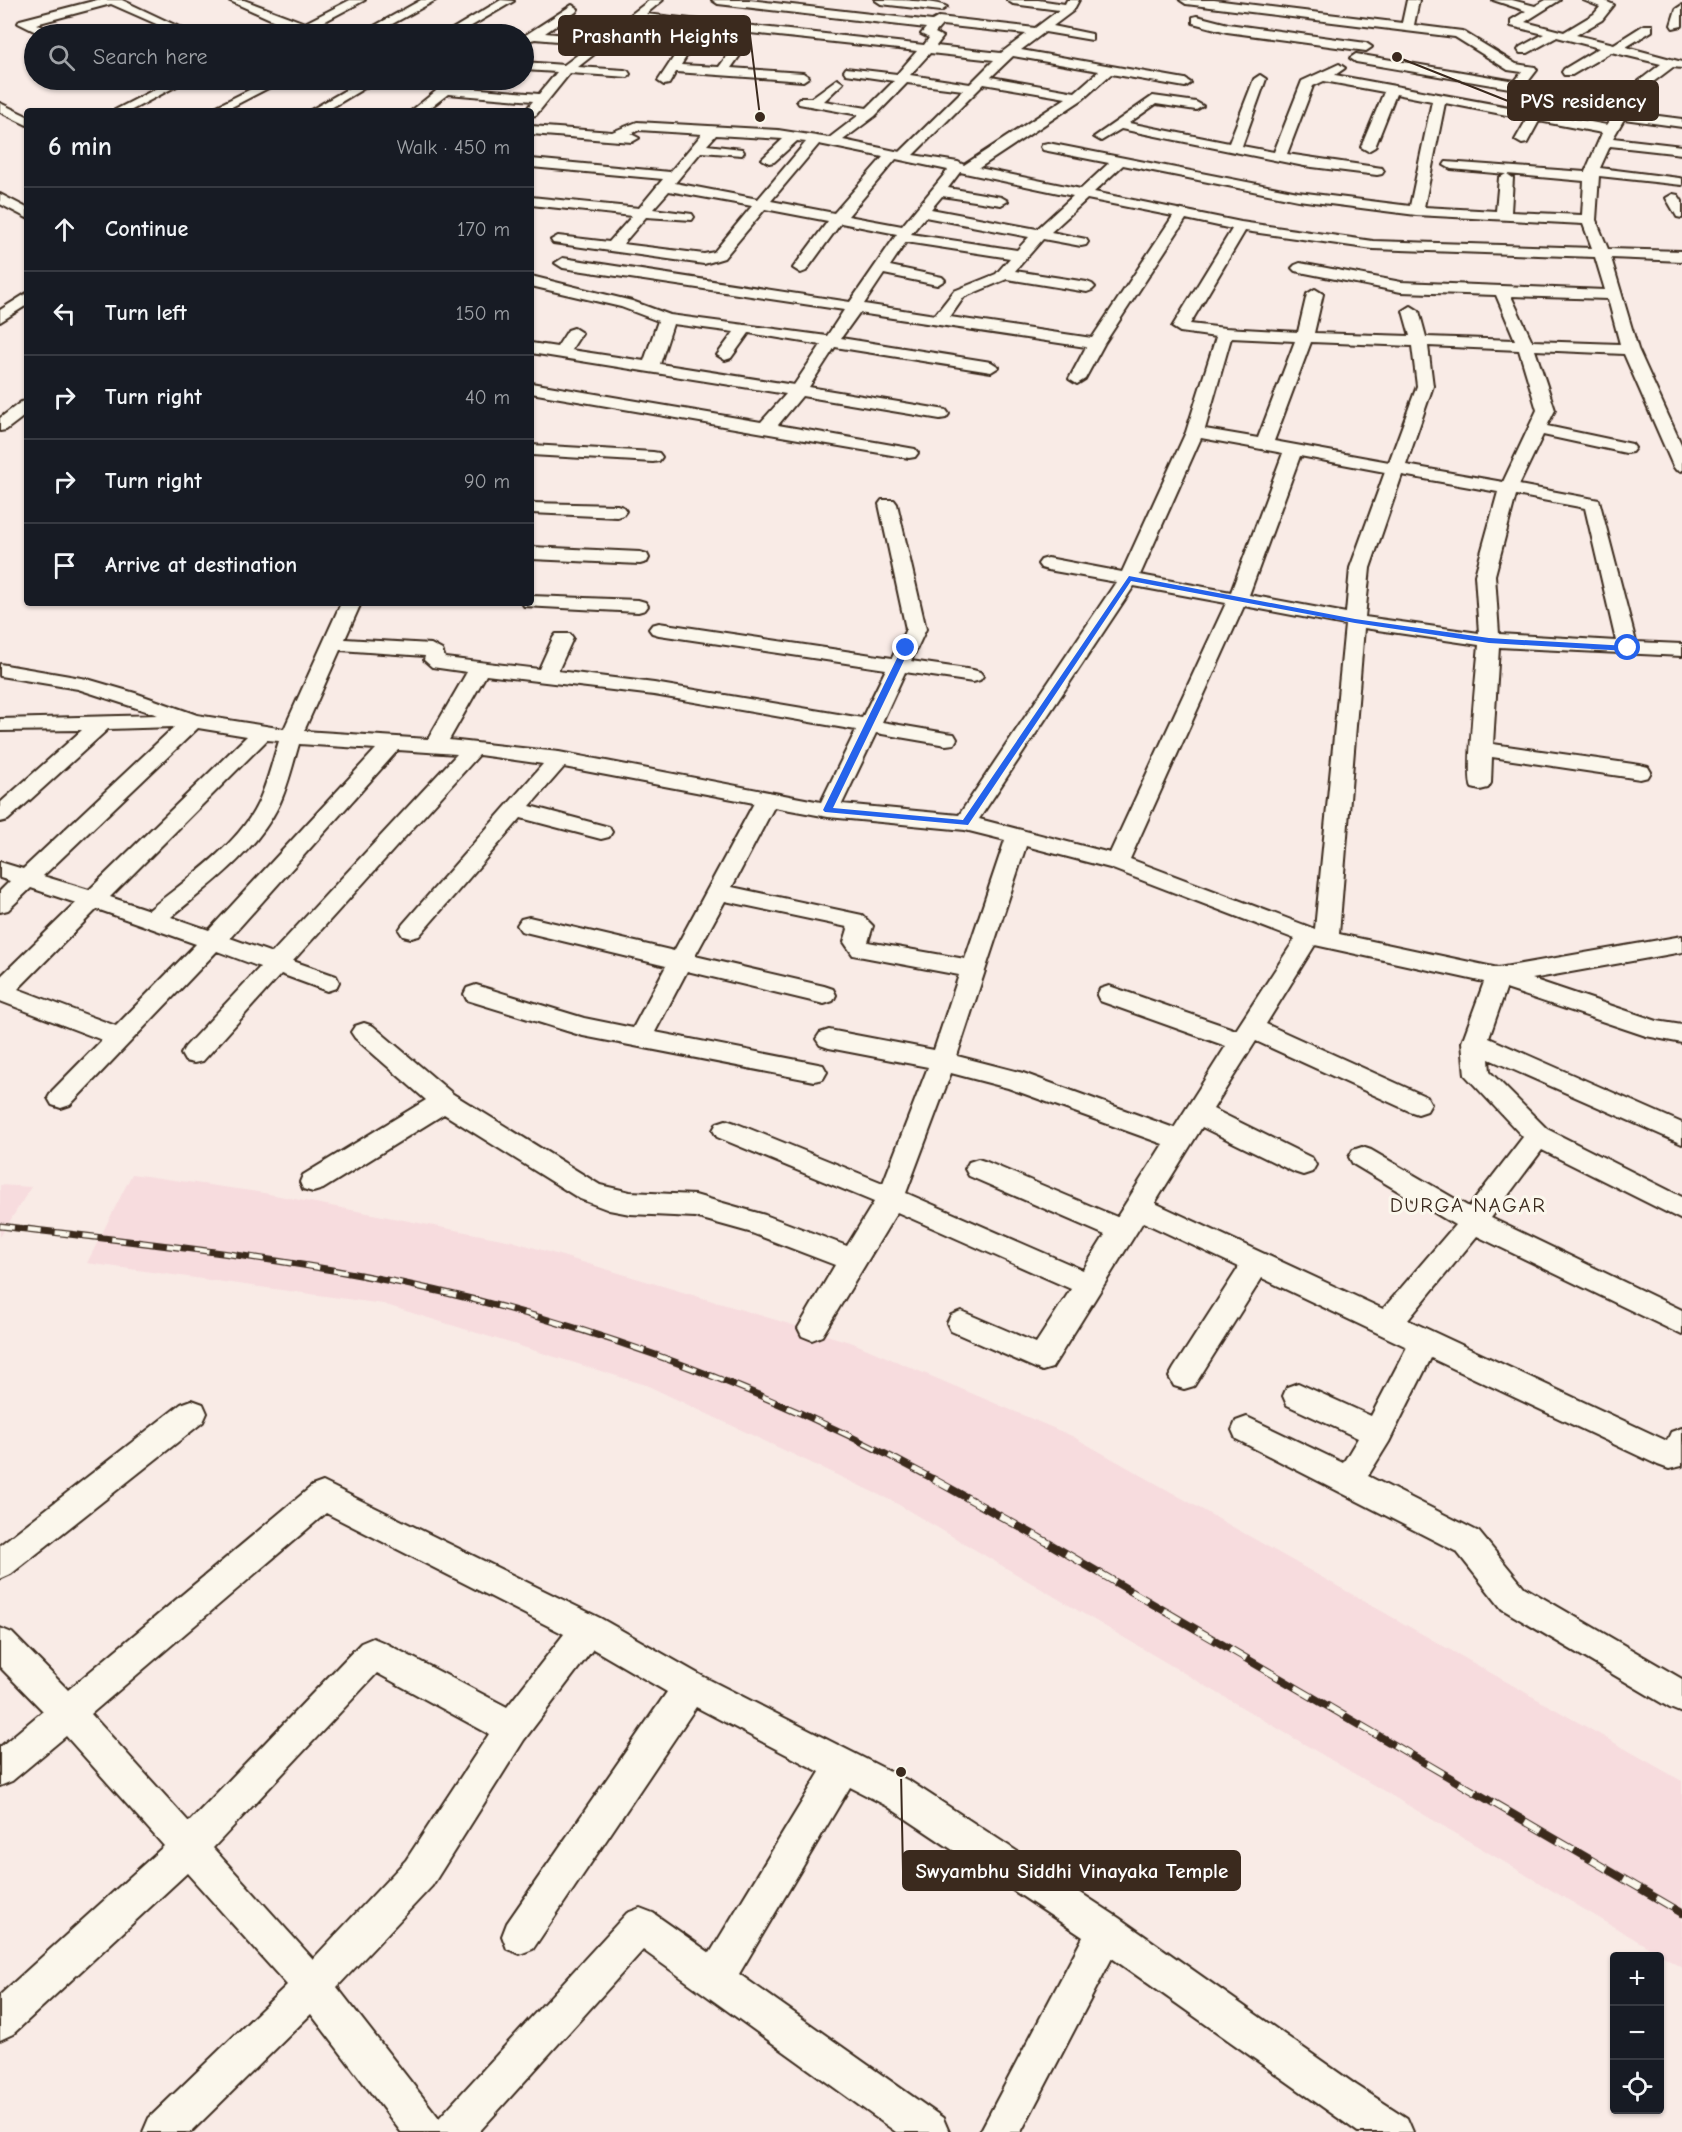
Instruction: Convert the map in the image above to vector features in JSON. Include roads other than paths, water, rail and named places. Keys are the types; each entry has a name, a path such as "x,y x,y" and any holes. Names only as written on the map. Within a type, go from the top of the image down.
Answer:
{"street":[{"path":"26,24 24,23 111,0 165,24"},
{"path":"234,0 280,24"},
{"path":"312,24 359,0"},
{"path":"385,24 430,0"},
{"path":"534,108 566,70 657,0"},
{"path":"718,0 938,28 1042,30 1088,37"},
{"path":"881,0 941,7"},
{"path":"1013,0 1071,4"},
{"path":"1186,0 1261,4 1333,13 1377,24 1458,34 1512,67 1531,70 1518,86"},
{"path":"1407,27 1413,0"},
{"path":"1498,0 1534,10"},
{"path":"1554,0 1515,23 1678,65"},
{"path":"1524,50 1598,17 1608,5 1589,0"},
{"path":"468,24 508,1"},
{"path":"801,268 837,219 899,155 1009,55 1071,4"},
{"path":"534,34 572,9"},
{"path":"1677,25 1682,9"},
{"path":"636,18 1009,55 1185,83"},
{"path":"1197,20 1227,28 1366,47"},
{"path":"1279,157 1307,84 1326,77 1356,58 1366,47 1377,24"},
{"path":"832,142 870,113 904,77 927,48 938,28"},
{"path":"1568,72 1648,28"},
{"path":"534,38 685,49 664,81"},
{"path":"723,71 742,44"},
{"path":"1356,58 1622,106 1682,123"},
{"path":"1678,65 1622,106 1591,174 1589,220 1602,254 1630,349 1682,466"},
{"path":"534,67 624,74"},
{"path":"674,68 803,77"},
{"path":"850,70 1078,96"},
{"path":"766,428 799,389 904,234 939,191 963,167 1078,96 1108,70"},
{"path":"1169,102 1196,70"},
{"path":"1326,77 1535,117 1607,136 1682,150"},
{"path":"1234,149 1260,79"},
{"path":"837,83 809,102 870,113"},
{"path":"1488,108 1502,83"},
{"path":"126,108 162,90"},
{"path":"220,108 257,90"},
{"path":"321,108 354,90"},
{"path":"421,108 442,90 542,98"},
{"path":"1368,147 1391,90"},
{"path":"1416,211 1421,176 1439,99"},
{"path":"1101,137 1153,100 1196,106"},
{"path":"1622,106 1647,104 1682,110"},
{"path":"0,107 24,119"},
{"path":"1522,140 1535,117"},
{"path":"1119,125 1279,157 1301,179"},
{"path":"615,136 637,126 794,136 963,167 1241,226 1373,245 1682,256"},
{"path":"534,130 656,141"},
{"path":"612,248 712,130"},
{"path":"769,159 794,136"},
{"path":"558,240 712,258 719,255 765,204 816,140"},
{"path":"677,144 737,152"},
{"path":"1048,147 1122,162 1301,179 1416,211 1589,220"},
{"path":"940,319 960,294 1001,277 1040,234 1117,163 1122,162"},
{"path":"534,163 669,181 904,234 1019,255"},
{"path":"1451,165 1679,182"},
{"path":"1301,179 1377,171"},
{"path":"1503,216 1506,178"},
{"path":"1279,231 1301,179"},
{"path":"939,191 1000,201"},
{"path":"0,198 24,212"},
{"path":"1674,198 1682,214"},
{"path":"534,204 687,217"},
{"path":"921,212 1081,242"},
{"path":"1077,379 1096,344 1183,213"},
{"path":"1241,226 1180,327 1225,333 1305,337 1630,349"},
{"path":"536,282 563,263 580,243"},
{"path":"563,263 1096,344"},
{"path":"1300,268 1401,287 1614,295"},
{"path":"881,269 937,280"},
{"path":"1004,274 1087,287"},
{"path":"536,282 626,304 674,320 745,328 991,367"},
{"path":"1480,783 1489,640 1485,575 1508,490 1546,410 1525,344 1501,290"},
{"path":"1264,445 1305,337 1315,294"},
{"path":"0,317 24,300"},
{"path":"961,1323 1042,1359 1246,1035 1318,938 1360,568 1425,386 1419,341 1411,311"},
{"path":"659,370 674,320"},
{"path":"725,355 745,328"},
{"path":"561,353 574,333"},
{"path":"965,823 1129,578 1195,432 1225,333"},
{"path":"534,348 659,370 799,389 940,414"},
{"path":"534,388 909,453"},
{"path":"0,426 24,408"},
{"path":"1538,429 1626,448"},
{"path":"1195,432 1593,504 1628,648"},
{"path":"534,450 653,457"},
{"path":"1117,862 1238,600 1293,450"},
{"path":"828,810 916,629 888,504"},
{"path":"534,508 617,511"},
{"path":"534,553 640,558"},
{"path":"1048,564 1355,621 1489,640 1682,650"},
{"path":"534,602 638,606"},
{"path":"153,919 226,859 256,826 269,803 291,737 350,606"},
{"path":"659,629 973,676"},
{"path":"546,675 563,638"},
{"path":"333,644 431,650 435,654 434,660 439,663 654,689 946,739"},
{"path":"435,744 480,667"},
{"path":"0,670 80,683 128,697 193,721"},
{"path":"0,815 104,721"},
{"path":"2,727 104,721 193,721 291,737 435,744 559,759 828,810 965,823 1117,862 1318,938 1498,977 1655,1030 1682,1034"},
{"path":"0,904 193,721"},
{"path":"121,1038 0,992 262,732"},
{"path":"61,1098 213,941 394,742"},
{"path":"194,1054 474,748"},
{"path":"1481,749 1640,772"},
{"path":"411,930 559,759"},
{"path":"640,1037 720,892 768,798"},
{"path":"515,809 601,832"},
{"path":"812,1328 891,1198 943,1061 1017,837"},
{"path":"0,870 153,919 327,982"},
{"path":"720,892 854,921 861,926 856,942 861,949 974,969"},
{"path":"529,925 824,995"},
{"path":"1498,977 1682,945"},
{"path":"1498,977 1475,1042 1478,1076 1538,1136 1682,1209"},
{"path":"476,994 583,1027 814,1072"},
{"path":"1108,995 1246,1035 1418,1104"},
{"path":"364,1032 444,1101 590,1192 630,1203 695,1206 755,1223 852,1260"},
{"path":"829,1039 943,1061 1041,1089 1180,1140"},
{"path":"1475,1042 1682,1134"},
{"path":"314,1182 444,1101"},
{"path":"1197,1113 1303,1165"},
{"path":"726,1130 891,1198 1089,1285"},
{"path":"1388,1323 1473,1222 1538,1136"},
{"path":"1362,1157 1473,1222 1682,1323"},
{"path":"978,1169 1123,1231"},
{"path":"1138,1207 1669,1456 1676,1455 1682,1441"},
{"path":"1184,1377 1256,1263"},
{"path":"1349,1481 1378,1433 1424,1342"},
{"path":"1298,1395 1378,1433"},
{"path":"0,1564 192,1413"},
{"path":"1247,1430 1468,1542 1513,1598 1682,1697"},
{"path":"0,1768 323,1496 588,1629 690,1687 898,1794 1106,1930 1342,2099 1393,2132"},
{"path":"163,2132 313,1986 419,1873 512,1728 588,1629"},
{"path":"0,1644 66,1711 313,1986 425,2132"},
{"path":"0,2021 188,1848 373,1654 512,1728"},
{"path":"520,1936 690,1687"},
{"path":"716,1979 843,1766"},
{"path":"453,2132 640,1926 929,2132"},
{"path":"1000,2132 1106,1930"}],"railway":[{"path":"0,1226 315,1267 434,1290 508,1308 656,1355 728,1383 869,1445 935,1480"},
{"path":"933,1479 1038,1537 1682,1913"}],"place":[{"name":"PVS residency","path":"1397,57"},
{"name":"Prashanth Heights","path":"760,117"},
{"name":"Swyambhu Siddhi Vinayaka Temple","path":"901,1772"}],"district":[{"name":"DURGA NAGAR","path":"1468,1205"}]}
